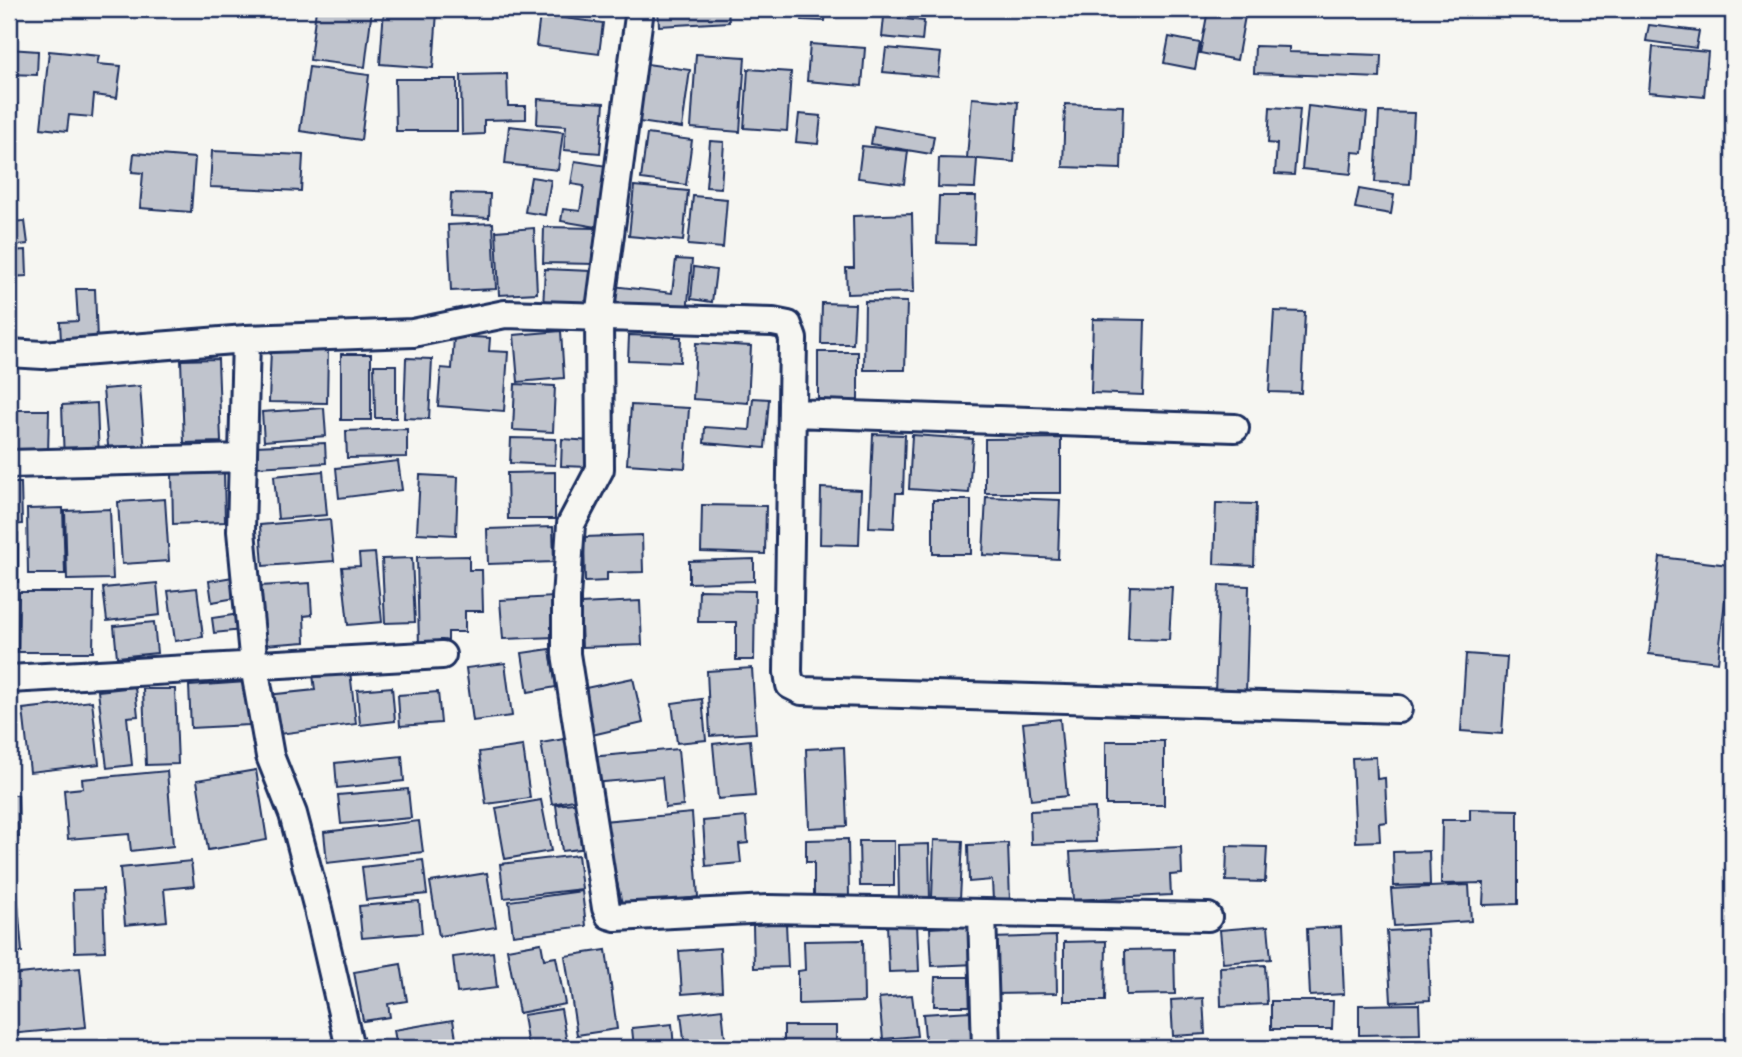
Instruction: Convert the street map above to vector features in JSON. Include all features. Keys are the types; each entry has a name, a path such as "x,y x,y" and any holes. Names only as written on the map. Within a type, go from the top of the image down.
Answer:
{"street":[{"path":"640,9 599,317 600,469 571,524 566,598 566,654 604,897 610,915 616,917 768,909 1208,917"},
{"path":"9,353 43,355 246,339 412,333 505,314 773,322 788,325 793,339 788,672 790,685 802,691 1398,709"},
{"path":"246,339 241,531 254,666 270,756 293,814 350,1048"},
{"path":"792,413 1235,428"},
{"path":"9,464 243,457"},
{"path":"9,679 443,655"},
{"path":"982,913 986,1048"}],"building":[{"path":"316,9 372,9 365,67 310,60"},
{"path":"384,9 437,12 433,68 380,64"},
{"path":"658,9 728,9 729,22 659,26"},
{"path":"803,9 826,9 825,21 802,20"},
{"path":"1208,10 1245,16 1237,60 1200,53"},
{"path":"540,15 603,23 599,54 536,46"},
{"path":"884,17 924,21 922,41 882,37"},
{"path":"1649,25 1699,31 1696,48 1646,41"},
{"path":"1169,37 1200,43 1195,69 1164,63"},
{"path":"810,44 865,48 862,86 807,81"},
{"path":"1255,46 1289,47 1289,52 1381,55 1380,78 1254,73"},
{"path":"1653,47 1708,52 1704,97 1649,92"},
{"path":"886,48 941,53 938,77 883,72"},
{"path":"9,49 38,51 37,75 9,74"},
{"path":"49,51 99,56 97,64 121,66 117,98 94,95 92,117 69,115 67,131 41,128"},
{"path":"696,54 745,57 740,132 691,128"},
{"path":"647,64 690,70 682,128 639,122"},
{"path":"309,67 369,75 361,140 300,131"},
{"path":"748,69 791,72 787,131 744,128"},
{"path":"507,74 508,106 526,106 526,119 484,120 484,134 462,135 461,75"},
{"path":"395,79 457,79 457,131 396,131"},
{"path":"972,98 1018,102 1014,162 967,158"},
{"path":"538,99 604,103 600,153 564,150 566,126 537,124"},
{"path":"9,104 17,104 15,134 9,133"},
{"path":"1065,104 1123,106 1121,169 1063,167"},
{"path":"1308,106 1367,113 1363,153 1353,152 1351,174 1302,169"},
{"path":"1270,107 1300,109 1294,175 1275,174 1277,144 1268,143"},
{"path":"1379,112 1414,113 1410,184 1375,182"},
{"path":"799,114 821,116 818,144 796,142"},
{"path":"509,126 563,132 558,170 505,164"},
{"path":"874,126 934,136 931,154 871,144"},
{"path":"647,134 692,140 686,185 641,179"},
{"path":"710,141 724,142 721,188 706,187"},
{"path":"862,146 908,151 904,184 858,178"},
{"path":"212,151 303,155 301,191 210,187"},
{"path":"134,153 195,158 191,212 140,208 143,173 132,172"},
{"path":"939,158 977,159 975,188 938,187"},
{"path":"575,161 607,166 597,227 561,221 563,209 580,211 584,186 571,184"},
{"path":"531,177 551,180 545,215 525,212"},
{"path":"634,186 688,191 683,241 629,236"},
{"path":"1359,189 1394,195 1391,214 1355,208"},
{"path":"451,193 490,194 489,218 450,216"},
{"path":"693,196 727,199 723,248 688,245"},
{"path":"939,196 976,196 974,244 937,243"},
{"path":"912,214 914,292 847,294 846,268 854,268 853,216"},
{"path":"25,221 28,244 9,246 9,222"},
{"path":"493,223 496,289 451,291 448,225"},
{"path":"544,227 596,228 595,264 543,263"},
{"path":"534,228 537,293 499,295 496,231"},
{"path":"26,250 27,276 9,277 9,251"},
{"path":"676,259 692,260 687,313 611,305 613,286 672,293"},
{"path":"694,267 716,270 712,302 691,299"},
{"path":"545,269 591,271 590,309 543,307"},
{"path":"12,284 14,334 9,334 9,285"},
{"path":"76,289 95,289 97,340 61,341 60,322 78,321"},
{"path":"865,301 907,302 905,370 864,370"},
{"path":"822,303 855,304 853,344 821,344"},
{"path":"1274,311 1305,312 1301,393 1269,392"},
{"path":"1093,319 1145,320 1143,395 1091,393"},
{"path":"561,331 564,378 518,382 514,335"},
{"path":"629,335 681,337 680,362 628,360"},
{"path":"454,336 490,338 489,351 508,352 504,411 438,406 441,368 452,369"},
{"path":"696,343 751,346 748,403 693,399"},
{"path":"271,348 328,349 327,403 269,402"},
{"path":"818,352 858,352 858,408 818,408"},
{"path":"341,354 371,354 371,420 341,420"},
{"path":"406,358 432,359 429,419 404,418"},
{"path":"218,359 221,442 184,443 181,360"},
{"path":"374,365 396,365 396,418 375,418"},
{"path":"515,384 555,386 553,432 513,430"},
{"path":"140,386 145,453 109,456 103,389"},
{"path":"753,398 769,399 765,448 704,443 705,427 750,430"},
{"path":"97,403 99,460 64,462 62,405"},
{"path":"631,405 689,408 685,468 627,464"},
{"path":"324,408 326,436 264,441 262,412"},
{"path":"9,410 49,410 48,455 9,455"},
{"path":"407,429 407,457 347,458 346,431"},
{"path":"873,434 905,435 903,493 896,493 894,528 869,527"},
{"path":"912,435 973,439 969,493 909,489"},
{"path":"511,438 556,439 555,465 510,463"},
{"path":"1061,438 1061,493 985,493 985,439"},
{"path":"562,439 591,441 590,467 561,466"},
{"path":"325,443 326,463 256,467 255,446"},
{"path":"398,461 402,490 339,498 336,468"},
{"path":"224,471 225,522 173,524 172,472"},
{"path":"323,471 327,515 278,519 274,476"},
{"path":"555,472 555,519 508,519 507,473"},
{"path":"420,475 458,477 456,535 417,533"},
{"path":"9,483 21,483 22,524 9,525"},
{"path":"821,488 861,490 859,545 820,544"},
{"path":"986,497 1060,500 1058,559 983,555"},
{"path":"165,499 169,561 122,564 118,502"},
{"path":"933,500 971,500 971,554 933,554"},
{"path":"1216,503 1256,504 1254,566 1214,564"},
{"path":"702,505 766,506 765,554 701,552"},
{"path":"63,508 65,574 28,574 27,509"},
{"path":"110,509 113,579 67,580 65,511"},
{"path":"330,519 334,561 263,566 260,525"},
{"path":"553,527 554,562 488,564 487,529"},
{"path":"9,533 18,533 18,582 9,582"},
{"path":"642,535 643,572 607,573 607,581 585,582 584,537"},
{"path":"375,553 382,622 348,625 342,567 360,566 359,554"},
{"path":"469,556 469,570 482,570 483,611 465,611 465,632 448,632 448,647 419,647 417,557"},
{"path":"1660,557 1729,565 1718,662 1649,654"},
{"path":"412,558 415,622 385,623 382,559"},
{"path":"754,559 754,581 689,583 689,561"},
{"path":"233,577 236,598 212,602 209,581"},
{"path":"157,583 160,615 107,621 103,588"},
{"path":"310,583 312,615 304,616 305,642 264,645 260,586"},
{"path":"1219,585 1249,586 1246,694 1215,693"},
{"path":"1130,586 1172,587 1169,640 1128,639"},
{"path":"197,588 203,637 175,641 168,591"},
{"path":"699,590 755,591 754,660 736,660 736,622 698,622"},
{"path":"19,592 94,592 93,652 18,652"},
{"path":"554,597 556,637 503,639 500,600"},
{"path":"640,601 642,645 582,647 580,604"},
{"path":"240,614 242,630 214,633 212,618"},
{"path":"154,622 157,653 117,657 114,626"},
{"path":"550,649 556,687 528,692 522,653"},
{"path":"1466,654 1507,657 1502,734 1461,731"},
{"path":"505,663 512,716 473,721 466,668"},
{"path":"752,668 756,733 710,736 707,671"},
{"path":"350,671 356,724 272,735 267,695 315,690 313,675"},
{"path":"633,678 643,723 592,735 581,689"},
{"path":"247,682 249,725 191,728 189,686"},
{"path":"135,687 138,716 127,717 132,765 107,768 98,691"},
{"path":"392,687 395,721 360,725 357,690"},
{"path":"143,689 175,689 178,764 146,765"},
{"path":"438,692 441,723 400,726 398,695"},
{"path":"702,699 706,740 677,743 672,703"},
{"path":"92,701 99,764 30,772 23,709"},
{"path":"1060,719 1067,796 1031,800 1023,723"},
{"path":"570,738 579,799 552,804 541,743"},
{"path":"750,740 755,796 718,799 713,744"},
{"path":"1106,741 1164,741 1164,805 1106,805"},
{"path":"523,746 530,798 486,804 479,752"},
{"path":"844,747 847,826 809,828 806,749"},
{"path":"678,749 683,806 665,808 662,777 592,783 590,757"},
{"path":"402,756 404,781 337,788 335,763"},
{"path":"1376,757 1377,779 1385,778 1387,822 1379,823 1380,841 1356,842 1352,758"},
{"path":"256,770 267,840 208,850 197,780"},
{"path":"167,771 173,846 131,851 129,834 68,839 64,790 83,788 82,779"},
{"path":"408,789 411,818 341,824 338,795"},
{"path":"9,795 18,795 19,837 9,837"},
{"path":"541,800 551,851 505,859 496,808"},
{"path":"582,802 588,848 562,851 556,805"},
{"path":"1095,808 1096,842 1031,844 1030,811"},
{"path":"1470,809 1518,810 1518,904 1483,905 1484,883 1441,884 1442,820 1470,820"},
{"path":"692,813 698,897 623,908 603,821"},
{"path":"746,817 748,843 739,844 741,863 706,866 703,821"},
{"path":"419,821 423,852 327,863 324,832"},
{"path":"848,839 849,897 814,898 814,862 806,862 806,840"},
{"path":"934,840 963,841 960,899 932,898"},
{"path":"859,841 894,841 894,886 860,886"},
{"path":"1008,843 1010,901 993,901 992,880 969,882 968,845"},
{"path":"929,844 930,901 899,901 898,845"},
{"path":"1227,846 1267,847 1265,882 1226,881"},
{"path":"1181,847 1182,874 1170,875 1171,895 1073,900 1070,852"},
{"path":"1429,851 1430,885 1394,886 1393,852"},
{"path":"578,855 582,889 504,898 500,864"},
{"path":"423,860 427,894 366,900 362,867"},
{"path":"191,861 194,886 164,889 167,921 125,925 120,868"},
{"path":"487,873 496,927 439,936 430,882"},
{"path":"9,878 16,878 22,952 9,953"},
{"path":"1469,885 1471,921 1394,926 1391,889"},
{"path":"103,889 105,951 75,952 73,890"},
{"path":"582,891 586,926 513,935 509,901"},
{"path":"419,901 422,933 362,938 359,906"},
{"path":"786,923 788,967 754,968 753,925"},
{"path":"917,923 919,971 889,972 887,924"},
{"path":"974,925 976,964 932,966 930,928"},
{"path":"1268,926 1271,959 1223,963 1220,930"},
{"path":"1341,927 1344,994 1310,996 1307,929"},
{"path":"1427,929 1430,1000 1391,1002 1387,931"},
{"path":"1056,936 1057,993 992,994 991,938"},
{"path":"863,940 864,1002 798,1004 798,971 805,970 804,941"},
{"path":"1106,941 1105,1001 1064,1001 1064,942"},
{"path":"541,943 544,959 556,957 565,1004 519,1013 507,949"},
{"path":"720,948 722,991 682,994 679,951"},
{"path":"1174,949 1175,994 1126,995 1125,950"},
{"path":"606,950 617,1029 577,1035 565,956"},
{"path":"493,952 497,988 457,993 453,957"},
{"path":"401,964 407,1001 388,1004 390,1017 363,1021 354,972"},
{"path":"1265,965 1267,1004 1221,1006 1220,967"},
{"path":"80,968 86,1027 9,1034 9,975"},
{"path":"935,977 974,977 974,1006 934,1006"},
{"path":"912,995 917,1036 883,1039 879,998"},
{"path":"1203,998 1205,1034 1173,1036 1171,1000"},
{"path":"1271,1001 1333,1001 1332,1029 1271,1029"},
{"path":"1419,1004 1420,1034 1359,1035 1359,1005"},
{"path":"561,1009 567,1043 528,1048 523,1015"},
{"path":"722,1009 726,1048 685,1048 681,1014"},
{"path":"970,1011 973,1048 926,1048 923,1014"},
{"path":"453,1020 457,1045 464,1044 465,1048 397,1048 394,1030"},
{"path":"672,1024 674,1048 634,1048 632,1028"},
{"path":"784,1026 836,1026 836,1048 784,1048"},
{"path":"1007,1043 1061,1043 1061,1048 1006,1048"}]}
